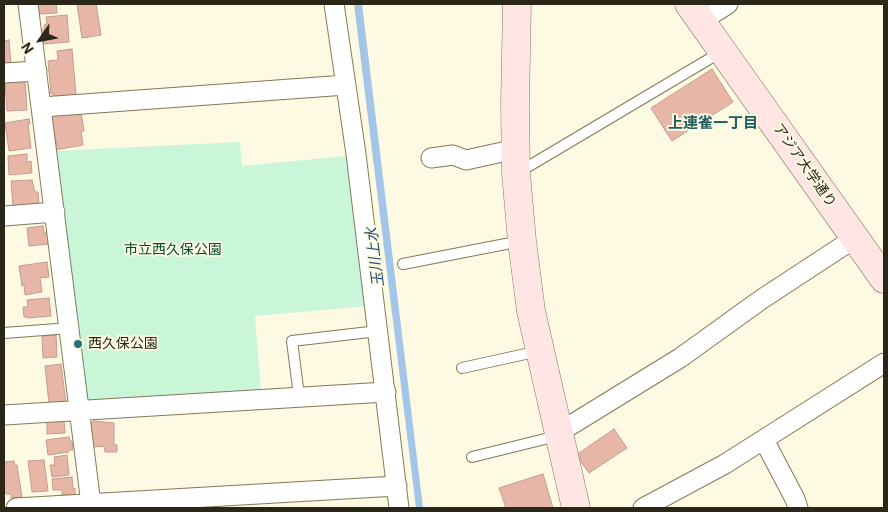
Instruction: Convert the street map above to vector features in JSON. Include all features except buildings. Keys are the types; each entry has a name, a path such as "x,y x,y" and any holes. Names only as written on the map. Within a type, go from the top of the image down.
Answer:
{"street":[{"path":"28,4 80,410 103,505"},
{"path":"334,4 386,392 399,508"},
{"path":"517,4 516,162 522,241 531,311 576,508"},
{"path":"695,12 728,4"},
{"name":"アジア大学通り","path":"695,12 884,279"},
{"path":"4,73 37,71"},
{"path":"42,107 346,85"},
{"path":"431,158 453,154 466,160 516,162"},
{"path":"4,216 55,212"},
{"path":"558,433 680,358 762,299 855,238"},
{"path":"643,508 725,464 884,363"},
{"path":"4,415 386,392"},
{"path":"764,440 798,508"},
{"path":"16,508 229,502 397,486"}],"lane":[{"path":"516,162 723,51"},
{"path":"403,264 522,241"},
{"path":"4,332 70,328"},
{"path":"299,396 292,341 378,332"},
{"path":"462,368 540,351"},
{"path":"472,457 549,438 558,433"}],"green space":[{"name":"市立西久保公園","path":"240,142 242,166 347,156 358,217 368,306 255,316 261,393 90,404 86,399 55,151"}],"water":[{"path":"354,4 362,4 423,508 416,508"}],"place":[{"name":"西久保公園","path":"78,344"}],"district":[{"name":"上連雀一丁目","path":"713,124"}],"water label":[{"name":"玉川上水","path":"376,257"}]}
